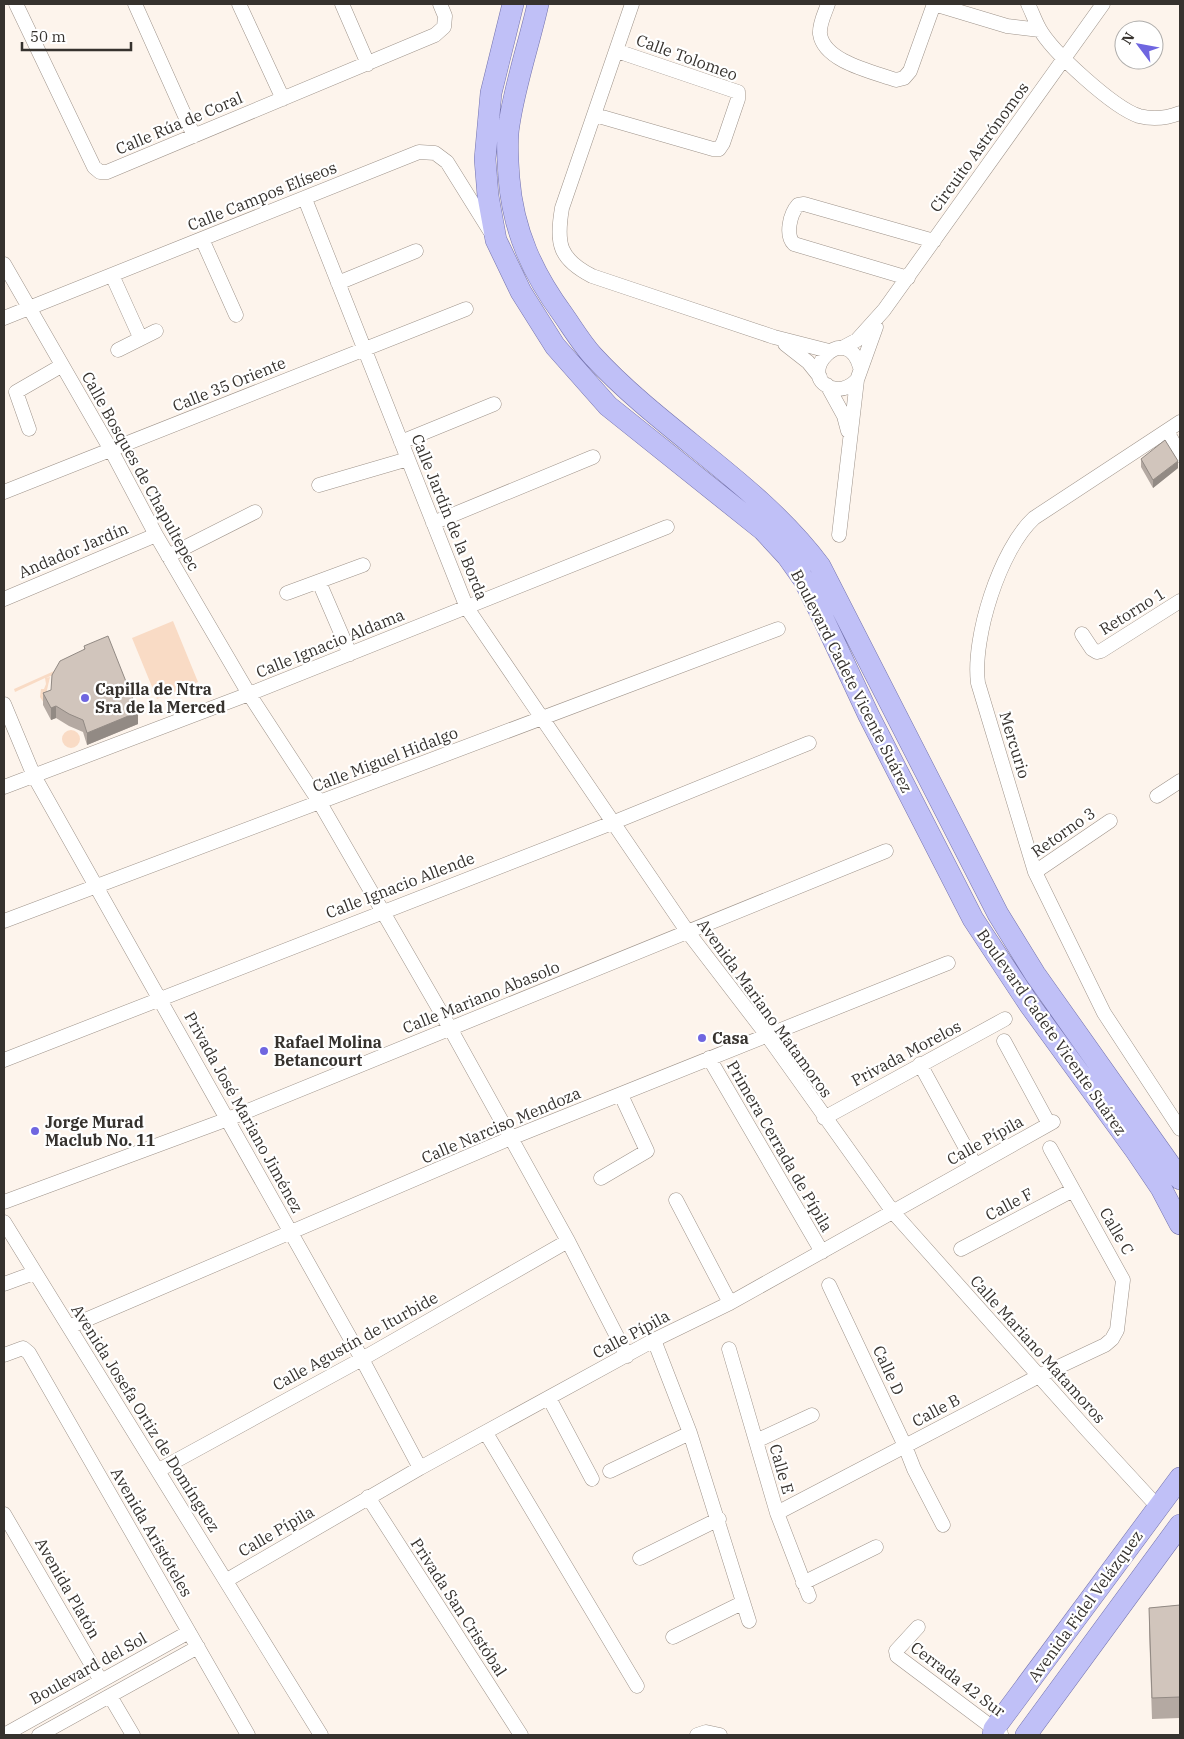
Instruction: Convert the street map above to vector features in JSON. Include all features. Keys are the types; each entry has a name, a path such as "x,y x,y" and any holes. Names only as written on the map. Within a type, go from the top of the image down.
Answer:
{"main road":[{"name":"Boulevard Cadete Vicente Suárez","path":"514,4 491,93 485,159 487,187 496,240 521,292 555,346 608,406 763,530 787,556 804,580 869,716 972,919 1029,1004 1162,1188 1180,1224"},
{"name":"Boulevard Cadete Vicente Suárez","path":"538,4 509,126 508,160 511,199 520,240 548,295 592,355 642,403 775,513 799,538 820,566 998,914 1035,974 1180,1180"},
{"name":"Avenida Fidel Velázquez","path":"997,1733 1180,1478"},
{"path":"1158,1507 1177,1530"},
{"name":"Avenida Fidel Velázquez","path":"1026,1735 1177,1530"}],"street":[{"name":"Calle Rúa de Coral","path":"16,4 94,167 100,172 107,172 435,35 444,27 445,16 440,4"},
{"path":"135,4 194,136"},
{"path":"240,4 283,99"},
{"path":"342,4 368,64"},
{"path":"632,4 562,208 558,230 560,247 577,268 592,276 774,337 836,350 854,354 858,373 846,388 840,389 824,381 820,361 836,350"},
{"path":"828,4 820,33 822,40 838,58 896,80 904,78 910,71 934,4 1007,26 1040,30"},
{"path":"1028,4 1040,30 1064,58 1119,106 1138,116 1155,119 1170,117 1180,113"},
{"name":"Circuito Astrónomos","path":"836,350 863,334 884,310 1103,4"},
{"name":"Calle Tolomeo","path":"595,115 713,149 719,149 724,143 738,99 738,92 617,51"},
{"name":"Calle Campos Elíseos","path":"4,318 419,152 441,156 447,162 496,240"},
{"name":"Calle Jardín de la Borda","path":"305,199 467,608 544,718 612,823"},
{"path":"908,278 794,244 790,240 789,234 794,210 798,205 804,204 934,241"},
{"path":"202,239 236,315"},
{"path":"338,283 416,251"},
{"name":"Calle Bosques de Chapultepec","path":"4,264 111,450 168,556 249,694 320,803 450,1028 568,1241 627,1356"},
{"path":"112,275 140,337"},
{"name":"Calle 35 Oriente","path":"4,492 466,309"},
{"name":"Circuito Astrónomos","path":"839,535 858,373 884,310"},
{"path":"118,350 140,337 156,331"},
{"name":"Circuito Astrónomos","path":"774,337 796,352 824,381 844,416 850,439"},
{"path":"30,429 16,392 61,366"},
{"path":"401,442 494,404"},
{"name":"Mercurio","path":"1180,422 1034,518 1025,526 1016,538 987,602 976,668 978,683 1036,872 1104,1013 1180,1129"},
{"path":"1167,431 1180,455"},
{"path":"433,523 592,457"},
{"path":"319,485 408,459"},
{"path":"168,556 255,512"},
{"name":"Calle Ignacio Aldama","path":"4,787 249,694 668,527"},
{"name":"Andador Jardín","path":"4,598 156,535"},
{"path":"287,593 363,565"},
{"path":"319,582 350,654"},
{"name":"Retorno 1","path":"1082,634 1092,649 1097,652 1101,651 1180,601"},
{"name":"Calle Miguel Hidalgo","path":"4,921 778,629"},
{"name":"Privada José Mariano Jiménez","path":"4,704 34,776 95,888 160,998 362,1359 420,1468"},
{"name":"Calle Ignacio Allende","path":"4,1060 612,823 810,743"},
{"path":"1157,796 1180,781"},
{"name":"Retorno 3","path":"1036,872 1110,821"},
{"name":"Avenida Mariano Matamoros","path":"612,823 686,931 766,1034 824,1118 893,1212"},
{"name":"Calle Mariano Abasolo","path":"4,1202 228,1119 886,851"},
{"name":"Calle Narciso Mendoza","path":"69,1327 292,1234 511,1138 621,1095 766,1034 948,963"},
{"name":"Privada Morelos","path":"824,1118 1005,1019"},
{"name":"Calle Pípila","path":"227,1580 420,1468 654,1340 730,1303 1051,1123 1004,1040"},
{"name":"Primera Cerrada de Pípila","path":"709,1058 822,1252"},
{"path":"920,1064 975,1165"},
{"path":"601,1178 647,1151 621,1095"},
{"name":"Calle C","path":"1050,1148 1123,1280 1117,1330 1112,1339"},
{"name":"Calle F","path":"961,1249 1072,1190"},
{"path":"676,1200 730,1303"},
{"name":"Calle Mariano Matamoros","path":"893,1212 1158,1507"},
{"name":"Avenida Josefa Ortiz de Domínguez","path":"4,1222 227,1580 321,1735"},
{"name":"Calle Agustín de Iturbide","path":"159,1470 362,1359 568,1241"},
{"path":"4,1284 34,1272"},
{"name":"Calle D","path":"829,1285 906,1446 914,1469 943,1525"},
{"name":"Calle B","path":"777,1513 1112,1339"},
{"path":"654,1340 690,1433 719,1519 742,1603 749,1621"},
{"name":"Avenida Aristóteles","path":"4,1355 23,1348 29,1353 248,1735"},
{"name":"Calle E","path":"728,1349 777,1513 809,1596"},
{"path":"549,1398 592,1479"},
{"path":"756,1441 812,1415"},
{"path":"486,1433 637,1686"},
{"path":"610,1471 690,1433"},
{"name":"Privada San Cristóbal","path":"368,1497 521,1735"},
{"name":"Avenida Platón","path":"4,1514 101,1681"},
{"path":"640,1558 719,1519"},
{"path":"803,1583 876,1547"},
{"path":"673,1637 742,1603"},
{"name":"Cerrada 42 Sur","path":"918,1627 898,1646 897,1656 997,1733"},
{"name":"Boulevard del Sol","path":"5,1734 189,1632"},
{"path":"39,1735 198,1647"},
{"path":"110,1696 133,1735"},
{"path":"52,1708 60,1724"},
{"path":"697,1735 706,1732 720,1735"}],"shaded area":[{"path":"173,621 198,682 157,699 132,638"},
{"path":"81,659 82,662 46,678 50,677 44,703 40,697 41,689 44,689 46,684 45,678 15,692 14,689"},
{"path":"71,730 77,733 80,739 77,745 71,748 65,745 62,739 65,733"}],"building":[{"path":"1165,440 1178,461 1153,480 1141,459"},
{"path":"108,636 138,712 87,733 83,720 56,706 51,708 43,693 51,690 52,675 60,661 85,649 84,646"},
{"path":"1180,1605 1180,1697 1152,1698 1149,1608"}],"place":[{"name":"Capilla de Ntra Sra de la Merced","path":"85,698"},
{"name":"Casa","path":"702,1038"},
{"name":"Rafael Molina Betancourt","path":"264,1051"},
{"name":"Jorge Murad Maclub No. 11","path":"35,1131"}]}
